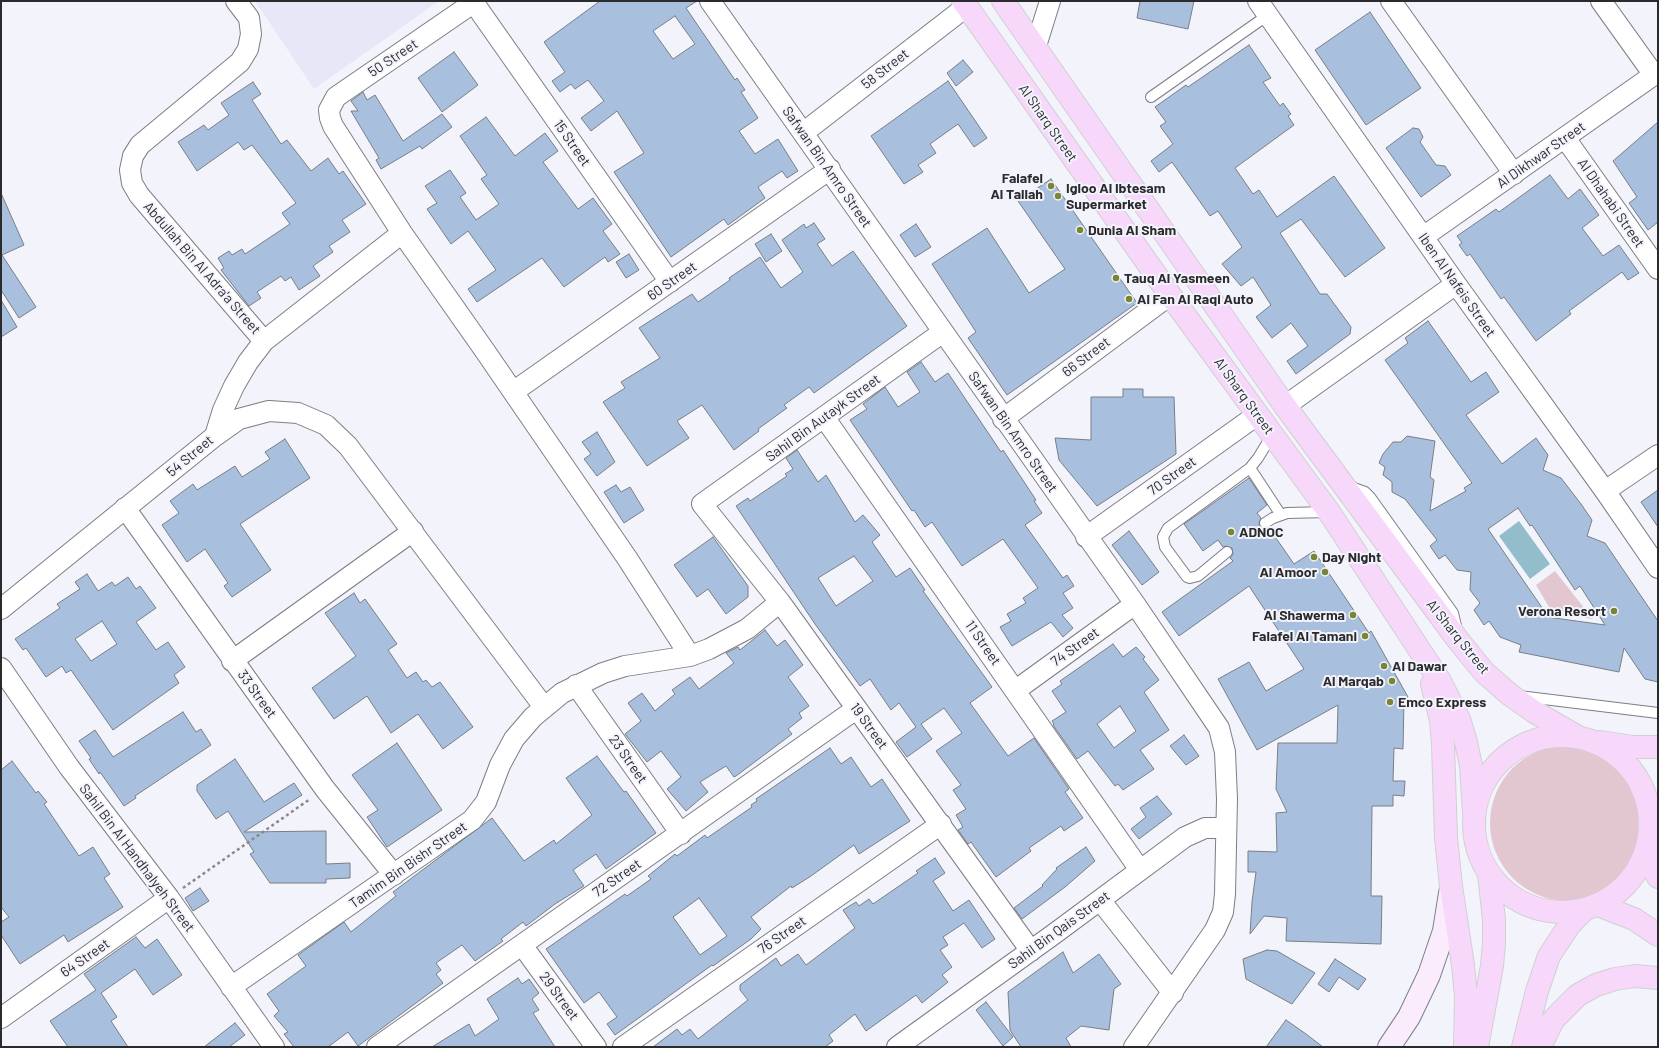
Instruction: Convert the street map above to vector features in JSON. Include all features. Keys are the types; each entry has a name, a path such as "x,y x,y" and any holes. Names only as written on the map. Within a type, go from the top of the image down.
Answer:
{"main road":[{"name":"Al Sharq Street","path":"1003,1 1036,46 1285,406 1340,483 1458,640 1484,672 1509,694 1533,711 1585,739 1608,749 1622,759 1633,772 1641,786 1647,802 1651,837"},
{"name":"Al Sharq Street","path":"965,4 1170,295 1329,512 1440,681 1459,719 1471,766 1476,842 1479,855 1489,874"},
{"path":"965,4 1004,37 1013,38 1018,35 1019,22"},
{"path":"1420,649 1429,672 1440,720 1443,745 1446,838 1451,886 1465,980 1467,1024 1465,1047"},
{"path":"1474,813 1480,793 1489,775 1502,759 1519,747 1538,739 1558,736 1633,747 1658,747"},
{"path":"1651,837 1658,877"},
{"path":"1523,1047 1537,992 1549,956 1570,924 1590,908 1617,893 1633,877 1641,864 1651,837"},
{"path":"1489,874 1503,890 1520,903 1541,910 1562,913 1590,908 1634,919 1658,935"},
{"path":"1477,1047 1492,966 1494,943 1494,920 1489,874"},
{"path":"1388,1047 1409,1017 1429,975 1444,931 1451,886"},
{"path":"1540,1047 1553,1020 1578,995 1596,985 1615,979 1635,976 1658,978"}],"street":[{"name":"Abdullah Bin Al Adra'a Street","path":"236,1 249,18 252,34 248,49 240,62 140,145 133,156 130,170 132,183 139,195 264,341"},
{"name":"Safwan Bin Amro Street","path":"710,1 830,169 1086,537 1135,604 1219,728 1226,758 1225,894 1223,912 1218,926 1173,993 1134,1047"},
{"path":"1036,46 1050,1"},
{"path":"1391,1 1514,174"},
{"path":"1601,1 1656,73"},
{"name":"50 Street","path":"402,233 333,126 329,110 336,97 475,2"},
{"name":"15 Street","path":"475,2 670,282"},
{"name":"58 Street","path":"803,133 965,4"},
{"name":"Iben Al Nafeis Street","path":"1263,8 1456,284 1605,491 1658,568"},
{"name":"Al Dikhwar Street","path":"1423,237 1656,73"},
{"name":"Al Dhahabi Street","path":"1565,138 1656,263"},
{"name":"60 Street","path":"514,392 830,169"},
{"path":"402,233 514,392 690,656"},
{"name":"54 Street","path":"1,609 215,436 223,410 234,386 248,362 264,341 402,233"},
{"path":"1285,406 1456,284"},
{"name":"66 Street","path":"1003,419 1170,295"},
{"name":"Sahil Bin Autayk Street","path":"702,504 943,332"},
{"path":"215,436 239,419 268,411 298,414 326,425 348,446 544,707"},
{"name":"70 Street","path":"1086,537 1257,415"},
{"name":"11 Street","path":"824,417 1016,690 1140,870"},
{"path":"1605,491 1658,455"},
{"name":"19 Street","path":"702,504 780,602 1031,951"},
{"name":"33 Street","path":"125,508 232,661 325,789 394,875"},
{"path":"232,661 413,531"},
{"name":"Tamim Bin Bishr Street","path":"232,987 464,828 479,812 491,791 500,765 514,739 528,722 544,707 576,685 603,672 625,666 690,656 716,646 747,629 780,602"},
{"name":"74 Street","path":"1016,690 1135,604"},
{"name":"Sahil Bin Al Handhalyeh Street","path":"1,668 69,768 169,898 274,1047"},
{"name":"23 Street","path":"576,685 681,834"},
{"name":"72 Street","path":"377,1047 681,834 856,709"},
{"name":"76 Street","path":"623,1047 941,824"},
{"name":"Sahil Bin Qais Street","path":"897,1047 1194,831 1205,828 1226,828"},
{"name":"64 Street","path":"1,1018 169,898"},
{"path":"1100,900 1173,993"},
{"name":"29 Street","path":"522,945 596,1047"}],"lane":[{"path":"1151,97 1263,8"},
{"path":"1227,552 1195,578 1187,577 1165,547 1163,537 1168,528 1250,468 1272,435"},
{"path":"1250,468 1281,515"},
{"path":"1265,523 1281,515 1293,512 1329,512"},
{"path":"1509,694 1658,713"}],"path":[{"path":"169,898 325,789"}],"shaded area":[{"path":"255,1 439,1 314,89"},
{"path":"1555,571 1593,619 1553,614 1536,585"},
{"path":"1560,745 1576,745 1591,748 1605,754 1618,763 1628,773 1637,786 1643,800 1646,823 1645,838 1637,860 1628,873 1618,883 1605,892 1591,898 1576,901 1560,901 1545,898 1531,892 1518,883 1508,873 1499,860 1493,846 1490,831 1490,815 1493,800 1499,786 1508,773 1518,763 1531,754 1545,748"}],"water":[{"path":"1519,521 1550,564 1530,579 1499,536"}],"building":[{"path":"600,1 697,1 686,8 735,80 737,78 745,90 741,92 758,118 739,131 755,154 778,139 798,171 787,178 782,171 758,187 765,198 728,225 724,219 671,257 614,172 644,153 617,111 591,131 581,118 604,101 588,80 575,89 571,84 560,92 552,81 565,72 544,42","holes":["675,16 695,44 673,59 653,31"]},
{"path":"1140,1 1194,1 1188,29 1137,18"},
{"path":"1370,12 1421,88 1366,125 1315,50"},
{"path":"1249,45 1271,78 1263,82 1280,106 1283,103 1291,114 1288,116 1294,125 1235,168 1253,194 1259,190 1277,217 1334,176 1385,248 1345,277 1301,219 1280,233 1320,294 1327,294 1351,327 1350,334 1296,374 1287,361 1308,346 1291,323 1272,338 1256,317 1271,305 1253,277 1241,286 1222,264 1242,247 1218,211 1210,216 1172,162 1159,172 1151,161 1173,144 1160,126 1166,122 1155,107 1186,85 1188,87"},
{"path":"454,52 478,85 442,112 418,78"},
{"path":"963,60 973,72 956,86 947,73"},
{"path":"948,81 987,138 974,147 958,124 930,144 936,153 918,165 923,172 904,184 871,136"},
{"path":"253,82 261,94 252,100 281,144 287,140 311,171 328,158 339,174 343,171 366,204 342,220 350,232 329,246 333,252 313,266 320,276 299,290 291,277 285,281 281,276 257,292 261,298 249,306 221,270 224,268 218,258 229,251 232,255 242,249 245,254 290,224 282,213 296,203 252,145 244,150 238,142 197,171 178,142 204,125 208,130 229,115 221,103"},
{"path":"363,92 367,100 375,95 403,141 442,114 452,127 422,149 420,146 381,169 376,160 379,158 351,111 358,111 351,101"},
{"path":"486,117 515,156 545,133 558,151 543,162 578,209 593,198 612,224 603,231 620,254 608,262 605,257 564,287 542,258 477,302 468,289 496,270 468,231 451,244 427,209 437,203 425,186 450,170 466,193 460,197 476,220 499,204 481,179 487,175 460,136"},
{"path":"1658,122 1658,222 1648,230 1629,203 1637,197 1613,161"},
{"path":"1413,128 1419,129 1423,137 1420,142 1436,165 1445,166 1451,175 1421,197 1386,148"},
{"path":"1550,175 1568,199 1580,189 1599,215 1582,228 1603,256 1619,245 1639,273 1628,280 1622,272 1569,311 1571,314 1536,341 1504,297 1501,299 1470,254 1467,256 1459,245 1462,243 1457,236 1496,209 1499,212"},
{"path":"1051,179 1137,303 1007,395 968,338 976,332 932,264 987,228 1029,293 1065,269 1018,201"},
{"path":"1,193 24,245 2,255 36,307 19,318 1,290"},
{"path":"814,223 825,239 817,244 832,266 853,251 907,326 814,393 809,387 784,405 787,408 758,429 759,431 734,450 702,405 677,421 689,438 647,466 603,402 625,388 621,382 660,358 639,328 692,294 698,302 730,280 729,278 760,257 781,288 803,272 782,240 804,224 806,228"},
{"path":"916,224 931,247 915,257 900,235"},
{"path":"771,234 782,251 766,262 755,244"},
{"path":"629,254 639,270 626,278 616,262"},
{"path":"1,300 17,327 1,337"},
{"path":"1428,321 1471,382 1486,372 1499,392 1466,415 1502,464 1536,438 1548,455 1543,470 1561,478 1592,520 1587,536 1605,543 1658,621 1658,682 1645,679 1624,648 1619,672 1519,652 1521,645 1500,637 1489,621 1484,625 1474,610 1480,603 1470,590 1471,572 1457,570 1445,555 1439,559 1430,546 1437,540 1405,499 1392,492 1392,482 1383,475 1385,467 1379,463 1383,454 1393,442 1401,442 1407,436 1435,441 1430,477 1434,480 1430,511 1466,491 1464,488 1472,483 1385,360 1408,343 1405,338","holes":["1518,508 1530,526 1532,525 1575,590 1580,586 1605,625 1540,616 1545,612 1488,529"]},
{"path":"921,362 935,382 948,373 1001,452 1003,450 1036,500 1034,501 1042,513 1025,525 1063,578 1067,575 1074,586 1063,593 1073,608 1062,615 1073,628 1063,637 1051,622 1012,646 1000,627 1011,621 1007,614 1026,603 1023,598 1038,588 1003,539 962,566 932,522 925,527 914,510 912,511 850,420 867,409 863,404 885,387 898,407 920,392 907,372"},
{"path":"1123,389 1143,389 1143,397 1174,397 1176,454 1097,506 1059,460 1055,438 1091,440 1091,397 1123,397"},
{"path":"597,432 615,462 597,476 584,459 591,454 582,442"},
{"path":"285,439 310,478 240,524 271,570 232,597 224,586 228,583 205,549 187,562 162,525 179,513 170,501 193,484 197,490 235,466 242,477 270,459 265,452"},
{"path":"797,450 818,482 826,475 855,522 863,515 880,535 872,542 896,577 910,568 925,590 923,591 992,687 970,703 1008,756 1034,738 1069,789 1065,792 1083,818 1064,831 1061,826 1029,848 1031,851 996,877 971,842 968,844 958,830 963,827 956,815 966,809 953,790 961,785 936,751 962,733 944,708 921,724 932,739 907,757 896,742 916,727 899,703 891,710 870,679 860,686 815,624 736,506 748,498 750,501 787,476 785,474 793,469 786,458","holes":["854,556 873,581 836,606 818,578"]},
{"path":"1249,478 1267,505 1257,513 1261,518 1259,523 1260,527 1265,529 1269,528 1294,564 1314,551 1369,633 1371,631 1408,697 1404,699 1403,749 1394,748 1393,781 1405,781 1404,796 1393,795 1393,806 1372,806 1371,896 1382,896 1381,944 1286,941 1287,918 1264,916 1250,934 1256,872 1248,872 1248,851 1277,852 1276,813 1287,812 1276,789 1278,743 1337,743 1338,705 1257,750 1218,679 1249,662 1266,691 1304,669 1249,586 1179,636 1162,612 1233,561 1230,558 1233,554 1232,548 1226,546 1223,547 1218,540 1203,551 1184,524"},
{"path":"616,485 621,492 630,487 644,510 624,523 604,492"},
{"path":"1658,490 1658,527 1641,502"},
{"path":"1129,531 1159,572 1142,585 1112,545"},
{"path":"713,537 748,586 748,597 726,614 708,589 697,597 674,565"},
{"path":"87,574 98,591 112,582 115,586 128,577 136,589 140,586 156,608 136,622 156,650 168,642 185,667 174,675 179,683 113,730 71,670 66,673 62,666 46,677 26,648 23,650 15,639 60,608 57,604 80,589 75,582","holes":["102,621 117,644 91,661 75,639"]},
{"path":"354,593 360,603 365,599 397,644 388,650 407,678 416,672 423,682 426,680 432,687 440,682 473,727 443,749 418,714 391,733 367,696 334,719 312,688 356,656 325,613"},
{"path":"765,630 777,646 785,640 803,665 788,677 809,706 799,713 802,718 788,729 792,734 736,776 734,777 726,766 700,782 708,792 686,811 667,789 681,777 661,751 647,762 625,734 641,721 628,703 642,693 655,711 675,694 672,690 690,677 699,689 734,663 726,653 738,647 740,650"},
{"path":"1113,644 1123,657 1136,647 1145,657 1143,659 1159,680 1144,692 1169,730 1140,750 1154,769 1123,790 1118,784 1115,786 1088,751 1077,759 1053,725 1054,724 1052,721 1066,712 1052,691 1062,684 1060,681","holes":["1120,706 1136,731 1114,748 1097,724"]},
{"path":"183,712 196,732 201,729 211,745 135,796 136,798 124,806 100,772 99,774 89,759 91,758 79,741 95,730 113,757"},
{"path":"1184,735 1199,756 1186,765 1170,746"},
{"path":"397,743 442,810 387,847 367,817 378,810 352,775"},
{"path":"830,748 841,764 851,757 871,787 882,779 910,821 859,854 854,845 811,876 792,888 791,886 751,917 761,929 751,939 713,966 712,965 615,1035 607,1024 617,1017 599,992 584,1003 546,949 625,894 627,896 651,879 648,876 675,854 677,856 705,835 707,838 752,807 751,805 757,801 756,799","holes":["699,898 727,936 700,955 673,917"]},
{"path":"597,756 624,792 626,791 656,833 606,869 596,854 573,870 584,886 555,904 526,926 523,922 501,939 503,941 475,961 462,945 436,963 441,970 436,974 443,983 358,1046 348,1032 328,1047 294,1047 284,1034 288,1032 274,1016 279,1011 267,994 306,966 298,955 344,922 351,932 396,896 393,892 492,818 524,861 554,840 556,844 592,815 566,778"},
{"path":"235,759 264,802 294,783 302,795 244,832 326,831 326,864 350,863 350,878 326,879 326,883 270,883 250,854 254,852 228,811 216,819 197,791 197,785"},
{"path":"12,761 36,793 38,791 47,802 44,804 79,856 93,847 110,874 104,878 123,907 68,942 64,935 20,964 1,935 1,922 9,917 1,907 1,770"},
{"path":"1157,796 1172,814 1139,839 1131,829 1146,817 1140,808"},
{"path":"1086,847 1095,861 1065,887 1022,919 1014,908 1043,886 1042,885 1057,869 1056,868"},
{"path":"935,858 945,873 933,881 953,911 969,900 995,939 982,948 964,923 943,937 948,945 940,950 952,967 942,975 948,982 922,1003 916,995 866,1031 855,1014 829,1035 833,1041 825,1047 653,1047 677,1029 682,1035 690,1029 698,1039 748,1000 740,990 740,985 776,958 781,966 798,954 806,965 855,928 843,910 856,902 859,906 869,899 873,904 918,873 916,871"},
{"path":"200,888 209,901 193,911 185,898"},
{"path":"136,937 145,948 157,939 182,975 153,995 135,969 101,993 117,1017 111,1021 128,1047 68,1047 50,1021 96,990 84,974"},
{"path":"1267,950 1277,951 1315,973 1292,1004 1246,979 1243,959"},
{"path":"1063,952 1073,973 1099,954 1121,984 1114,989 1109,1030 1081,1026 1066,1038 1071,1047 1021,1047 1010,1030 1008,992"},
{"path":"1335,959 1366,979 1358,990 1339,977 1329,992 1318,984"},
{"path":"518,978 522,984 529,979 539,993 532,999 539,1010 533,1013 555,1047 432,1047 469,1024 475,1036 499,1019 487,999"},
{"path":"986,1002 1013,1037 1003,1046 976,1010"},
{"path":"1286,1020 1306,1034 1323,1047 1266,1047"},
{"path":"235,1023 245,1035 229,1047 204,1047"}],"place":[{"name":"Falafel Al Tallah","path":"1051,186"},
{"name":"Igloo Al Ibtesam Supermarket","path":"1058,196"},
{"name":"Dunia Al Sham","path":"1080,230"},
{"name":"Tauq Al Yasmeen","path":"1116,278"},
{"name":"Al Fan Al Raqi Auto","path":"1129,299"},
{"name":"ADNOC","path":"1231,532"},
{"name":"Day Night","path":"1314,557"},
{"name":"Al Amoor","path":"1325,572"},
{"name":"Verona Resort","path":"1614,611"},
{"name":"Al Shawerma","path":"1353,615"},
{"name":"Falafel Al Tamani","path":"1365,636"},
{"name":"Al Dawar","path":"1384,666"},
{"name":"Al Marqab","path":"1392,681"},
{"name":"Emco Express","path":"1390,702"}]}
